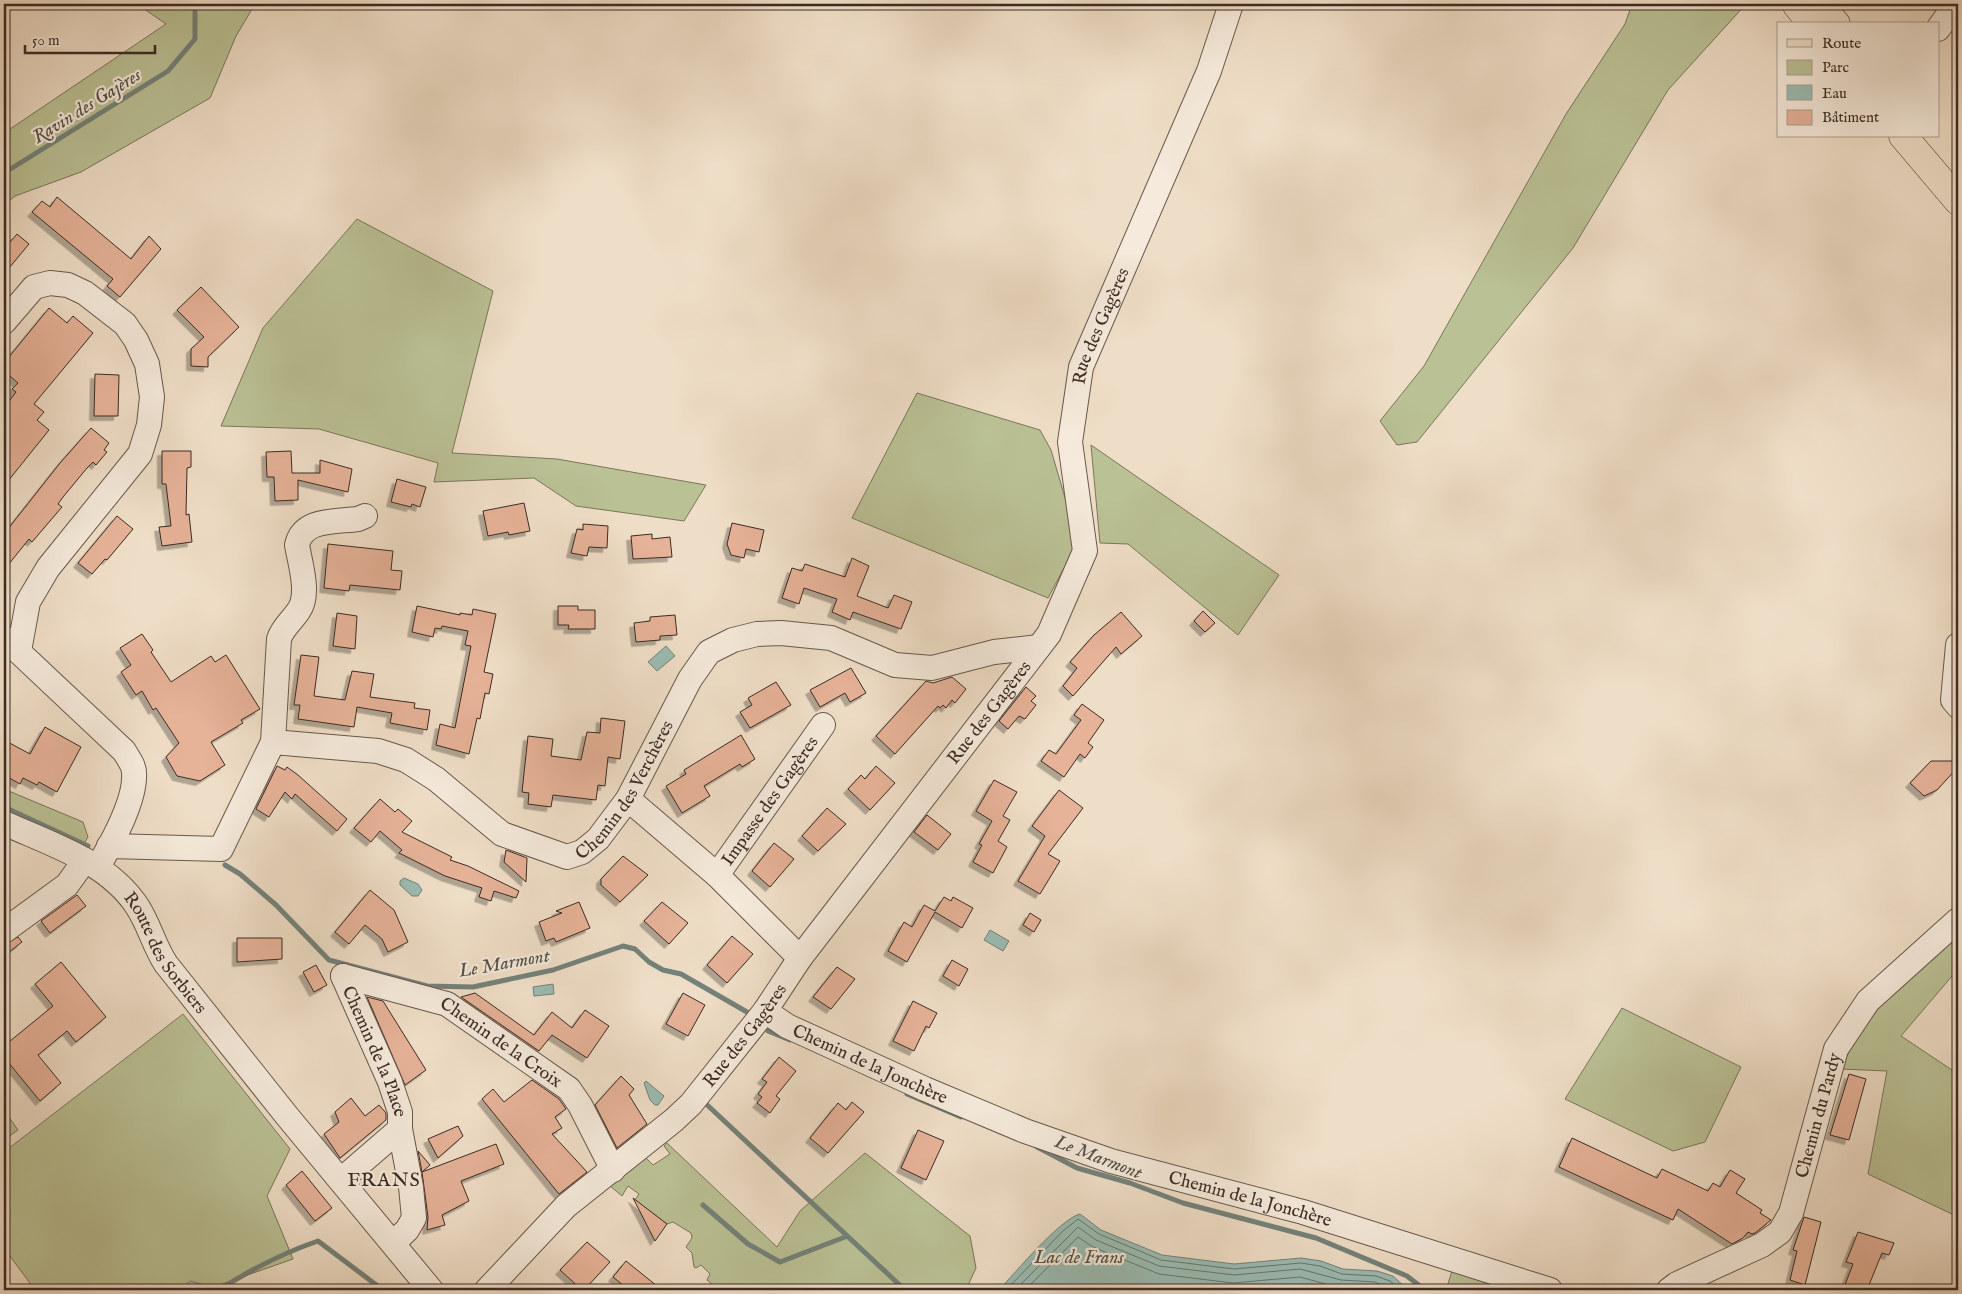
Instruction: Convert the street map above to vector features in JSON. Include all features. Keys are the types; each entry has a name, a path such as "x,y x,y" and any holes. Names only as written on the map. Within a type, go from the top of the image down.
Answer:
{"main road":[{"path":"1796,4 1810,22"},
{"path":"1819,4 1834,22"},
{"path":"1905,138 1958,201"},
{"path":"1926,138 1958,181"}],"street":[{"name":"Rue des Gagères","path":"487,1290 566,1206 613,1170 691,1104 765,1011 800,958 1049,634 1085,551 1070,442 1081,367 1209,71 1231,4"},
{"path":"1940,26 1956,4"},
{"path":"4,322 34,287 50,283 68,285 85,293 125,324 136,340 147,364 152,397 149,425 140,454 48,568 28,602 11,644 124,751 134,772 132,796 108,846 67,885 4,932"},
{"path":"108,846 221,849 273,742 279,639 282,630 294,617 304,601 297,545 299,536 312,524 358,519 365,516"},
{"name":"Chemin des Verchères","path":"273,742 378,751 406,760 436,779 502,834 567,858 582,852 598,839 628,799 690,679 709,652 733,640 757,634 781,633 831,638 895,665 932,668 994,652 1039,647"},
{"path":"1958,645 1953,700 1958,706"},
{"name":"Impasse des Gagères","path":"717,875 822,725"},
{"name":"Impasse des Gagères","path":"628,799 717,875 800,958"},
{"name":"Route des Sorbiers","path":"4,823 91,864 120,886 135,904 166,964 431,1290"},
{"name":"Chemin du Pardy","path":"1669,1290 1677,1284 1762,1245 1780,1232 1791,1213 1836,1049 1868,1001 1958,920"},
{"name":"Chemin de la Place","path":"343,976 390,1082 400,1112 400,1129 411,1187 414,1218 407,1230 393,1243"},
{"name":"Chemin de la Croix","path":"343,976 447,1004 561,1083 569,1089 580,1105 613,1170"},
{"name":"Chemin de la Jonchère","path":"765,1011 787,1026 925,1090 1026,1131 1110,1161 1303,1212 1550,1290"},
{"name":"Chemin de la Place","path":"341,1180 400,1129"}],"green space":[{"path":"137,4 255,4 236,36 210,98 81,172 15,196 4,205 4,133 166,24"},
{"path":"1632,4 1746,4 1668,90 1573,248 1417,442 1397,445 1380,421 1424,366 1566,114 1625,24"},
{"path":"357,219 493,291 452,453 557,459 706,485 684,521 576,506 534,478 434,482 438,463 319,429 221,426 263,328"},
{"path":"917,393 1040,430 1051,450 1078,542 1048,598 852,518"},
{"path":"1091,445 1279,575 1238,635 1128,544 1100,543"},
{"path":"4,789 83,822 88,837 82,847 4,813"},
{"path":"1958,933 1958,969 1901,1036 1958,1074 1958,1217 1868,1174 1887,1071 1840,1069 1876,1001"},
{"path":"1622,1008 1741,1067 1705,1142 1673,1151 1565,1099"},
{"path":"183,1014 290,1149 267,1196 293,1259 205,1290 35,1290 4,1248 4,1152"},
{"path":"4,1110 18,1130 4,1140"},
{"path":"667,1143 777,1247 800,1211 865,1153 970,1236 976,1268 966,1290 710,1290 713,1285 707,1280 710,1274 701,1265 696,1268 694,1267 692,1253 686,1247 692,1238 691,1233 673,1222 667,1224 635,1200 639,1194 628,1186 622,1196 609,1185 645,1157 653,1165 670,1154 664,1146"},
{"path":"1452,1271 1509,1290 1446,1290"}],"water":[{"path":"666,646 675,656 657,671 648,662"},
{"path":"404,878 418,884 422,890 418,896 412,896 400,885 400,881"},
{"path":"990,930 1009,941 1003,951 984,940"},
{"path":"553,984 554,994 534,996 533,987"},
{"path":"646,1081 664,1096 658,1105 655,1105 650,1100 644,1083"},
{"name":"Lac de Frans","path":"1080,1214 1101,1230 1162,1255 1234,1264 1301,1258 1321,1261 1343,1269 1377,1271 1393,1276 1406,1288 1405,1290 999,1290 1050,1236 1071,1218"},
{"path":"191,1281 205,1285 211,1290 177,1290"}],"building":[{"path":"57,197 131,259 149,236 161,249 120,297 107,286 113,279 32,212 42,201 50,207"},
{"path":"17,234 29,244 4,274 4,236 10,242"},
{"path":"201,287 239,327 208,357 208,367 191,366 191,349 204,337 177,310"},
{"path":"49,308 67,323 73,316 93,333 34,404 44,412 37,420 49,430 4,486 4,408 16,392 12,389 18,383 4,371 4,363"},
{"path":"95,374 119,375 118,416 94,416"},
{"path":"91,428 109,443 104,450 107,452 96,465 93,462 87,468 58,504 62,507 32,542 29,539 4,570 4,534 60,463"},
{"path":"162,451 191,451 191,467 187,468 186,515 189,514 192,542 162,546 159,527 171,526 166,484 162,484"},
{"path":"291,451 292,473 320,473 320,460 352,469 348,492 298,480 298,500 275,501 274,477 267,477 266,452"},
{"path":"397,479 426,487 420,507 412,504 411,507 391,502"},
{"path":"524,503 530,531 509,535 508,532 488,536 483,511"},
{"path":"117,516 133,529 107,560 105,559 92,574 78,563"},
{"path":"732,523 764,530 759,552 746,549 744,558 731,555 727,544"},
{"path":"583,524 608,526 607,548 589,547 587,556 571,553 577,529 583,530"},
{"path":"652,534 652,539 670,537 672,557 633,559 631,536"},
{"path":"328,544 393,551 391,570 402,571 400,590 350,585 349,591 324,588"},
{"path":"852,558 869,566 857,596 888,608 894,595 912,602 901,629 853,612 850,620 832,612 837,599 804,588 799,604 782,598 792,568 802,571 805,564 845,577"},
{"path":"417,606 460,615 460,613 472,615 473,609 496,614 484,672 493,674 489,694 485,693 480,719 477,718 469,754 436,745 440,724 455,728 471,646 465,645 468,631 442,626 441,629 435,628 433,637 412,632"},
{"path":"558,606 578,606 578,610 595,610 595,629 568,629 569,625 558,625"},
{"path":"1203,611 1215,623 1205,632 1194,621"},
{"path":"1121,612 1142,636 1121,654 1116,647 1073,696 1063,686 1077,668 1070,662 1094,635"},
{"path":"337,613 357,616 355,649 333,646"},
{"path":"675,615 677,635 660,636 660,640 636,642 634,623 650,621 650,617"},
{"path":"142,634 153,650 151,652 171,682 211,656 215,662 226,655 260,709 241,720 243,723 211,742 225,765 200,781 177,776 166,757 179,743 156,708 153,710 142,691 136,695 121,672 131,665 120,648"},
{"path":"301,655 319,657 314,696 345,700 352,671 374,674 370,697 415,703 414,708 430,710 427,730 390,723 392,713 357,707 354,727 298,719 300,705 294,705"},
{"path":"851,668 866,693 850,702 845,693 820,707 810,690"},
{"path":"952,677 966,689 955,703 952,700 946,708 943,705 940,708 938,706 895,754 876,736 926,681 933,683"},
{"path":"776,682 791,705 750,728 740,712 752,705 748,698"},
{"path":"1026,687 1036,696 1031,701 1036,705 1025,719 1019,716 1008,729 999,721"},
{"path":"1082,704 1104,720 1088,743 1093,747 1085,758 1080,754 1064,777 1041,761 1049,750 1056,754 1081,720 1074,715"},
{"path":"601,718 625,721 620,759 608,757 605,786 598,785 596,800 553,795 551,807 528,804 529,793 522,792 528,736 553,739 551,756 581,760 587,732 600,733"},
{"path":"45,727 81,747 57,792 39,782 37,785 23,778 20,784 4,775 4,740 30,754"},
{"path":"741,735 755,759 742,767 740,764 704,786 710,796 682,813 666,786 686,774 684,770"},
{"path":"1931,761 1958,761 1958,767 1937,790 1924,796 1910,783"},
{"path":"277,766 285,770 287,767 298,775 347,819 337,831 295,794 292,799 285,792 269,817 256,809"},
{"path":"876,766 895,783 870,810 848,789 861,775 865,779"},
{"path":"994,780 1017,792 1003,816 1010,820 998,841 1007,847 993,873 973,862 982,845 979,844 992,821 976,811"},
{"path":"1059,790 1083,808 1048,854 1060,861 1040,894 1018,881 1045,836 1032,826"},
{"path":"380,799 395,812 398,809 412,821 402,832 452,857 450,860 468,866 519,891 516,898 494,891 491,901 479,897 482,888 445,876 399,853 402,850 380,831 371,842 354,828"},
{"path":"827,808 846,824 818,851 802,836"},
{"path":"927,815 951,834 938,850 914,832"},
{"path":"774,843 794,859 770,887 752,871"},
{"path":"506,850 527,858 526,882 504,862"},
{"path":"623,856 648,875 620,902 601,885 601,879"},
{"path":"370,890 394,910 408,942 388,952 382,939 365,925 349,944 335,932"},
{"path":"77,895 86,906 50,933 41,921"},
{"path":"944,897 951,901 953,897 973,908 962,928 935,912 907,962 888,951 904,922 912,927 924,905 935,911"},
{"path":"579,902 590,928 556,942 554,938 546,941 539,922 562,913 556,911"},
{"path":"662,902 688,923 669,944 644,921"},
{"path":"1030,913 1041,920 1034,932 1023,925"},
{"path":"732,936 753,954 727,983 707,965"},
{"path":"18,937 22,942 4,956 4,944"},
{"path":"237,938 282,938 282,959 237,962"},
{"path":"952,960 968,969 959,986 943,976"},
{"path":"61,962 106,1017 76,1042 67,1031 38,1055 61,1083 40,1101 4,1057 4,1046 53,1006 35,984"},
{"path":"316,965 327,985 314,992 303,972"},
{"path":"837,967 855,979 831,1009 813,997"},
{"path":"475,993 534,1035 552,1012 572,1028 585,1010 609,1026 587,1058 552,1035 539,1051 461,997"},
{"path":"683,993 705,1005 688,1036 666,1024"},
{"path":"367,997 383,1001 426,1070 405,1085"},
{"path":"913,1001 937,1013 929,1028 926,1026 914,1051 893,1041"},
{"path":"779,1057 796,1071 776,1096 780,1099 770,1113 757,1103 762,1097 758,1094 767,1082 762,1079"},
{"path":"1849,1074 1866,1079 1849,1140 1830,1135"},
{"path":"621,1076 634,1089 629,1095 647,1124 617,1148 595,1105"},
{"path":"532,1080 559,1099 566,1109 555,1117 562,1128 552,1134 587,1172 559,1194 482,1099 493,1089 504,1102"},
{"path":"351,1098 365,1116 379,1105 386,1113 386,1120 340,1158 324,1134 339,1122 335,1112"},
{"path":"852,1102 864,1112 828,1153 810,1138 838,1103 846,1110"},
{"path":"458,1126 463,1136 438,1158 428,1139"},
{"path":"918,1130 944,1141 926,1180 901,1168"},
{"path":"1572,1138 1657,1178 1662,1169 1708,1191 1713,1183 1720,1187 1730,1170 1745,1179 1736,1193 1762,1210 1760,1213 1771,1220 1755,1233 1748,1232 1743,1238 1732,1244 1678,1209 1673,1220 1559,1167"},
{"path":"496,1144 504,1164 461,1181 469,1201 442,1215 445,1225 427,1230 428,1217 422,1172"},
{"path":"418,1151 430,1165 422,1172"},
{"path":"302,1171 332,1208 315,1221 286,1185"},
{"path":"633,1198 667,1224 655,1241"},
{"path":"1804,1217 1821,1222 1805,1285 1790,1280 1797,1251 1793,1250"},
{"path":"1858,1232 1894,1243 1889,1255 1882,1253 1867,1290 1843,1290 1853,1264 1846,1262"},
{"path":"587,1242 610,1262 582,1290 560,1270"},
{"path":"626,1261 662,1290 629,1290 613,1277"}],"waterway":[{"name":"Ravin des Gajères","path":"4,173 168,71 195,39 195,4"},
{"name":"Le Marmont","path":"4,807 88,846"},
{"name":"Le Marmont","path":"225,865 240,874 276,905 329,960 427,986 473,987 553,970 623,946 635,949 649,962 663,970 681,974 747,1012"},
{"name":"Le Marmont","path":"768,1031 790,1040"},
{"name":"Le Marmont","path":"907,1094 961,1117"},
{"path":"704,1102 905,1290"},
{"name":"Le Marmont","path":"1037,1147 1077,1168 1130,1183 1183,1203 1316,1238 1407,1276 1425,1290"},
{"path":"703,1205 748,1244 780,1262 845,1237"},
{"path":"219,1290 267,1262 318,1241 383,1290"}],"district":[{"name":"FRANS","path":"384,1179"}]}
